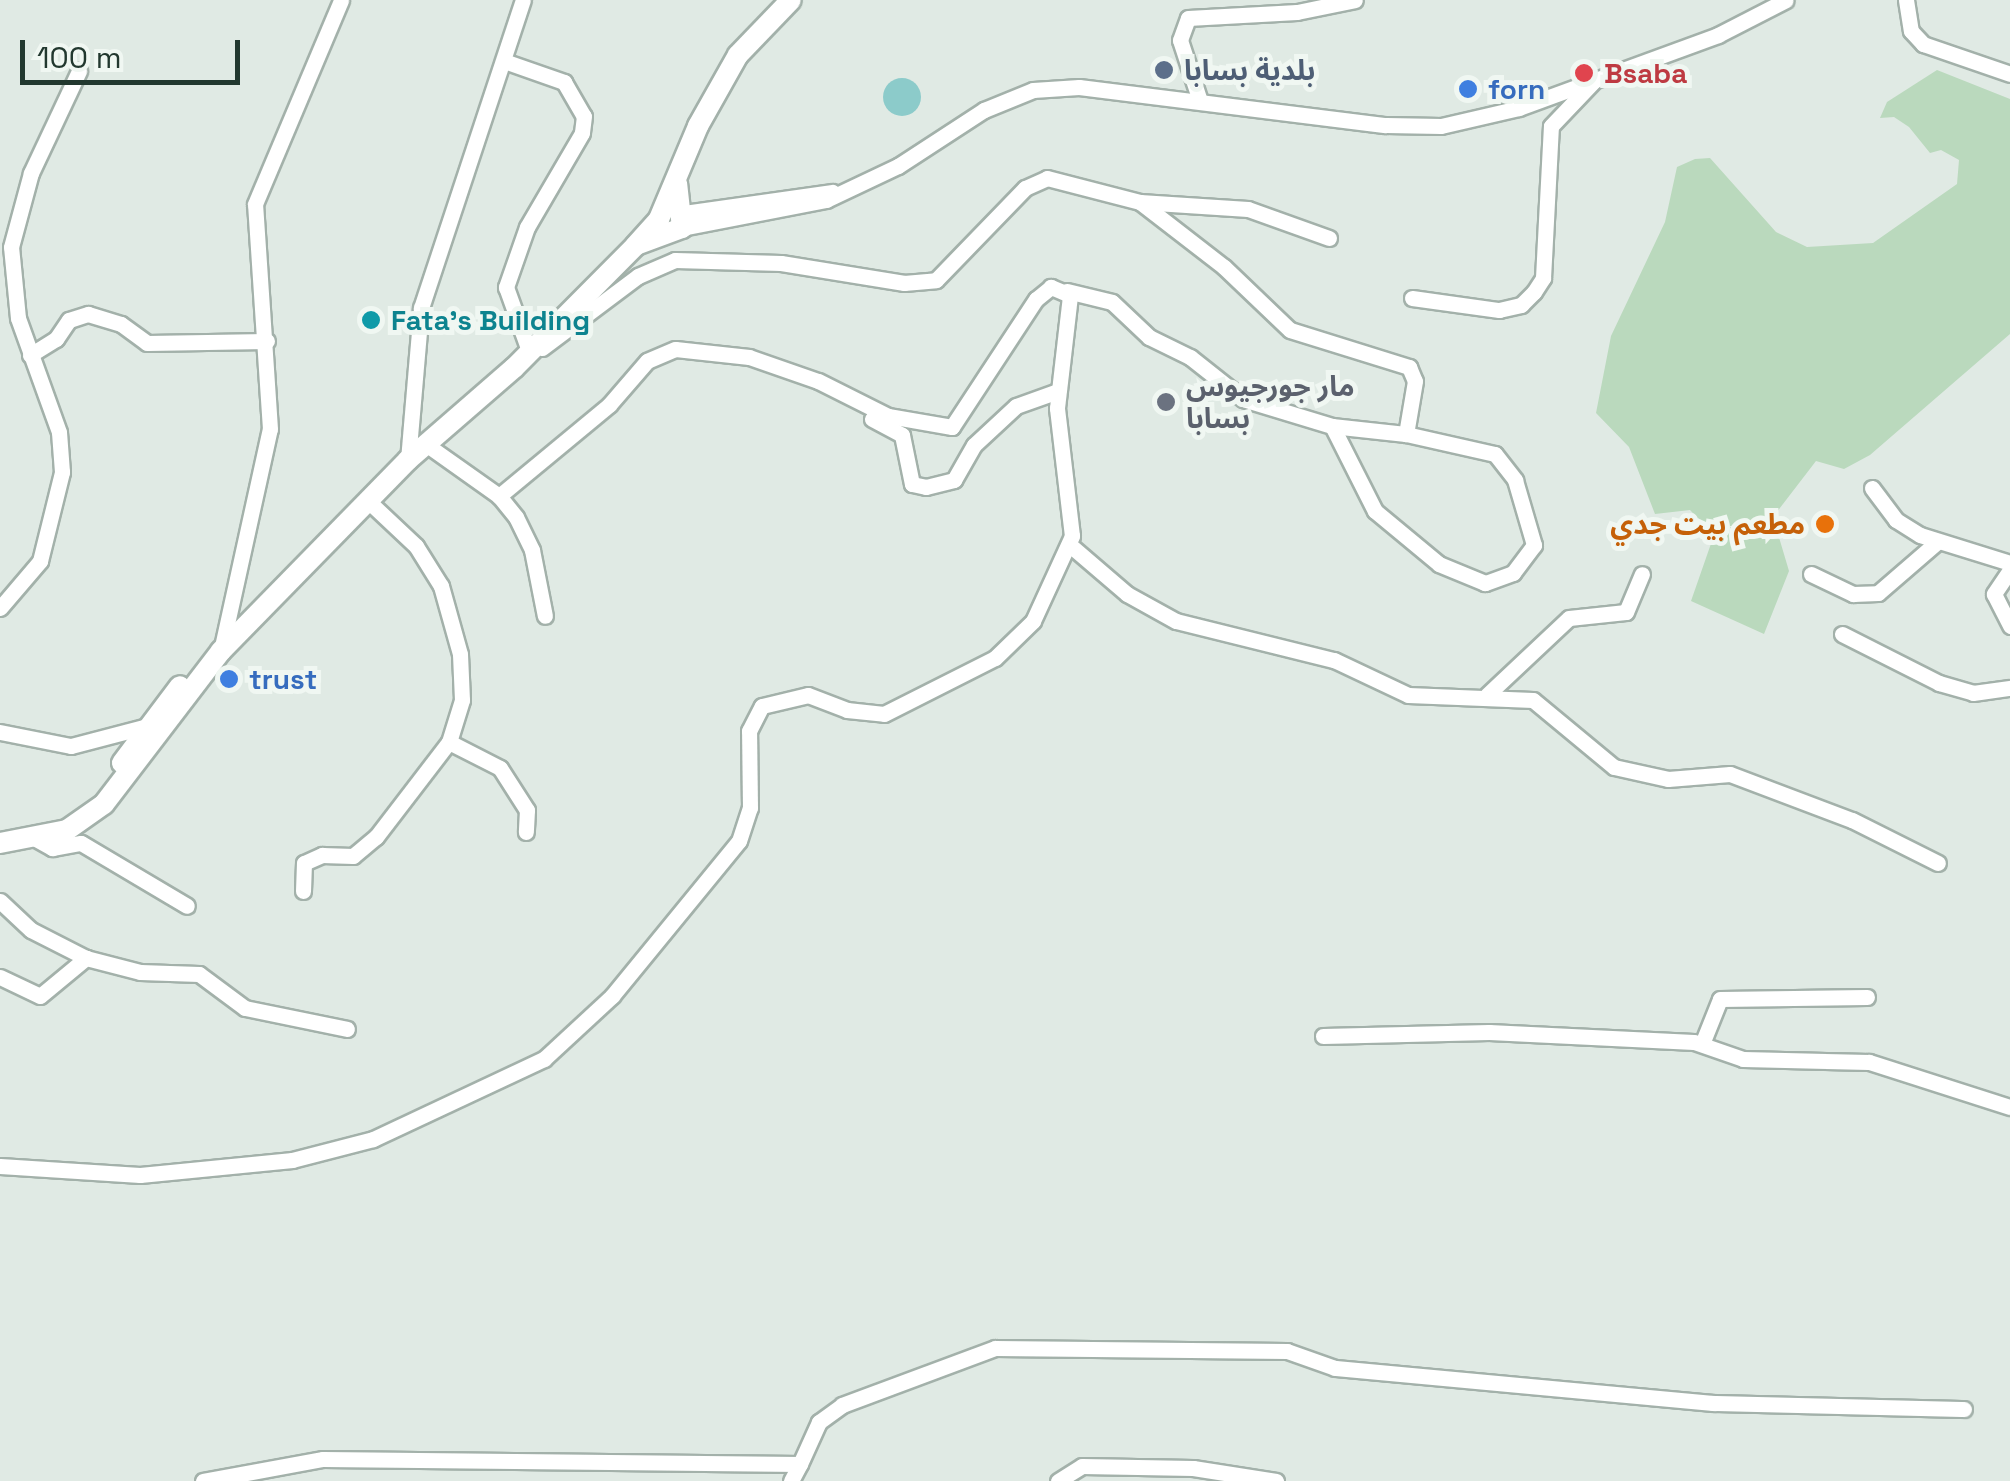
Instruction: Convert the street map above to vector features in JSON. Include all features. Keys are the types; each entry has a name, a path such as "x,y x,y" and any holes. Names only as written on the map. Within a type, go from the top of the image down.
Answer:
{"street":[{"path":"0,830 62,818 96,794 190,676 219,654 270,429 267,342 254,252 255,204 341,0"},
{"path":"408,460 420,308 523,0"},
{"path":"670,224 678,171 738,54 791,0"},
{"path":"1200,101 1180,40 1188,18 1297,12 1355,0"},
{"path":"514,368 635,246 670,224 806,205 898,166 984,110 1033,90 1079,87 1418,128 1479,120 1731,30 1786,0"},
{"path":"1906,0 1911,32 1924,44 2010,74"},
{"path":"504,61 564,82 584,116 582,133 527,227 506,287 529,351"},
{"path":"0,608 40,561 62,472 59,432 30,355 6,263 17,213 79,71"},
{"path":"1412,298 1499,310 1534,292 1543,278 1551,126 1597,78"},
{"path":"0,843 67,830 104,804 219,654 408,460 514,368 638,276 674,260 781,263 929,282 944,275 1038,180 1074,180 1140,202 1236,206 1330,238"},
{"path":"1140,202 1224,266 1290,330 1408,367 1415,381 1406,434"},
{"path":"499,496 664,351 749,357 858,403 922,425 952,427 1036,299 1050,287 1112,302 1150,337 1190,357 1243,399 1332,426 1406,434 1495,454 1516,480 1534,545 1512,573 1485,583 1416,548 1376,511 1332,426"},
{"path":"0,1166 140,1175 292,1160 373,1139 544,1059 612,996 739,841 750,808 749,731 762,706 808,696 872,714 910,705 1014,644 1033,621 1070,546 1058,391 1067,292"},
{"path":"30,355 56,339 69,320 88,314 121,324 147,343 267,342"},
{"path":"858,403 902,436 912,484 926,487 954,480 974,445 1016,406 1058,391"},
{"path":"426,444 499,496 526,534 545,616"},
{"path":"1872,488 1896,520 1938,542 2010,566 1994,594 2010,626"},
{"path":"304,891 304,863 365,848 448,742 463,683 449,606 416,546 368,501"},
{"path":"1811,574 1853,594 1878,594 1938,542"},
{"path":"1070,546 1128,594 1176,621 1334,660 1408,695 1486,695 1540,703 1614,767 1668,779 1730,774 1852,820 1938,863"},
{"path":"1486,695 1569,618 1626,612 1642,574"},
{"path":"1842,634 1939,684 1973,693 2010,688"},
{"path":"0,732 71,746 148,726"},
{"path":"448,742 500,768 527,810 526,832"},
{"path":"34,838 52,848 89,847 187,906"},
{"path":"0,901 32,930 86,958 140,972 199,974 245,1008 346,1029"},
{"path":"0,977 40,996 86,958"},
{"path":"1702,1044 1720,999 1866,998"},
{"path":"1324,1036 1490,1032 1702,1044 1743,1058 1869,1062 2010,1106"},
{"path":"791,1481 820,1422 842,1405 995,1348 1287,1351 1335,1368 1713,1403 1964,1409"},
{"path":"203,1481 311,1459 800,1464"},
{"path":"1058,1481 1082,1466 1194,1468 1276,1481"}],"green space":[{"path":"1937,70 2010,99 2010,334 1870,455 1844,469 1816,461 1773,517 1789,571 1764,634 1691,601 1714,535 1690,510 1655,514 1629,447 1596,413 1611,336 1665,222 1677,167 1695,159 1710,158 1776,232 1807,247 1873,243 1957,184 1959,160 1941,150 1930,153 1909,127 1894,117 1880,118 1887,102"}],"water":[{"path":"902,78 916,83 921,97 916,111 902,116 888,111 883,97 888,83"}],"place":[{"name":"بلدية بسابا","path":"1164,70"},
{"name":"Bsaba","path":"1584,73"},
{"name":"forn","path":"1468,89"},
{"name":"Fata's Building","path":"371,320"},
{"name":"مار جورجيوس بسابا","path":"1166,402"},
{"name":"مطعم بيت جدي","path":"1825,524"},
{"name":"trust","path":"229,679"}]}
